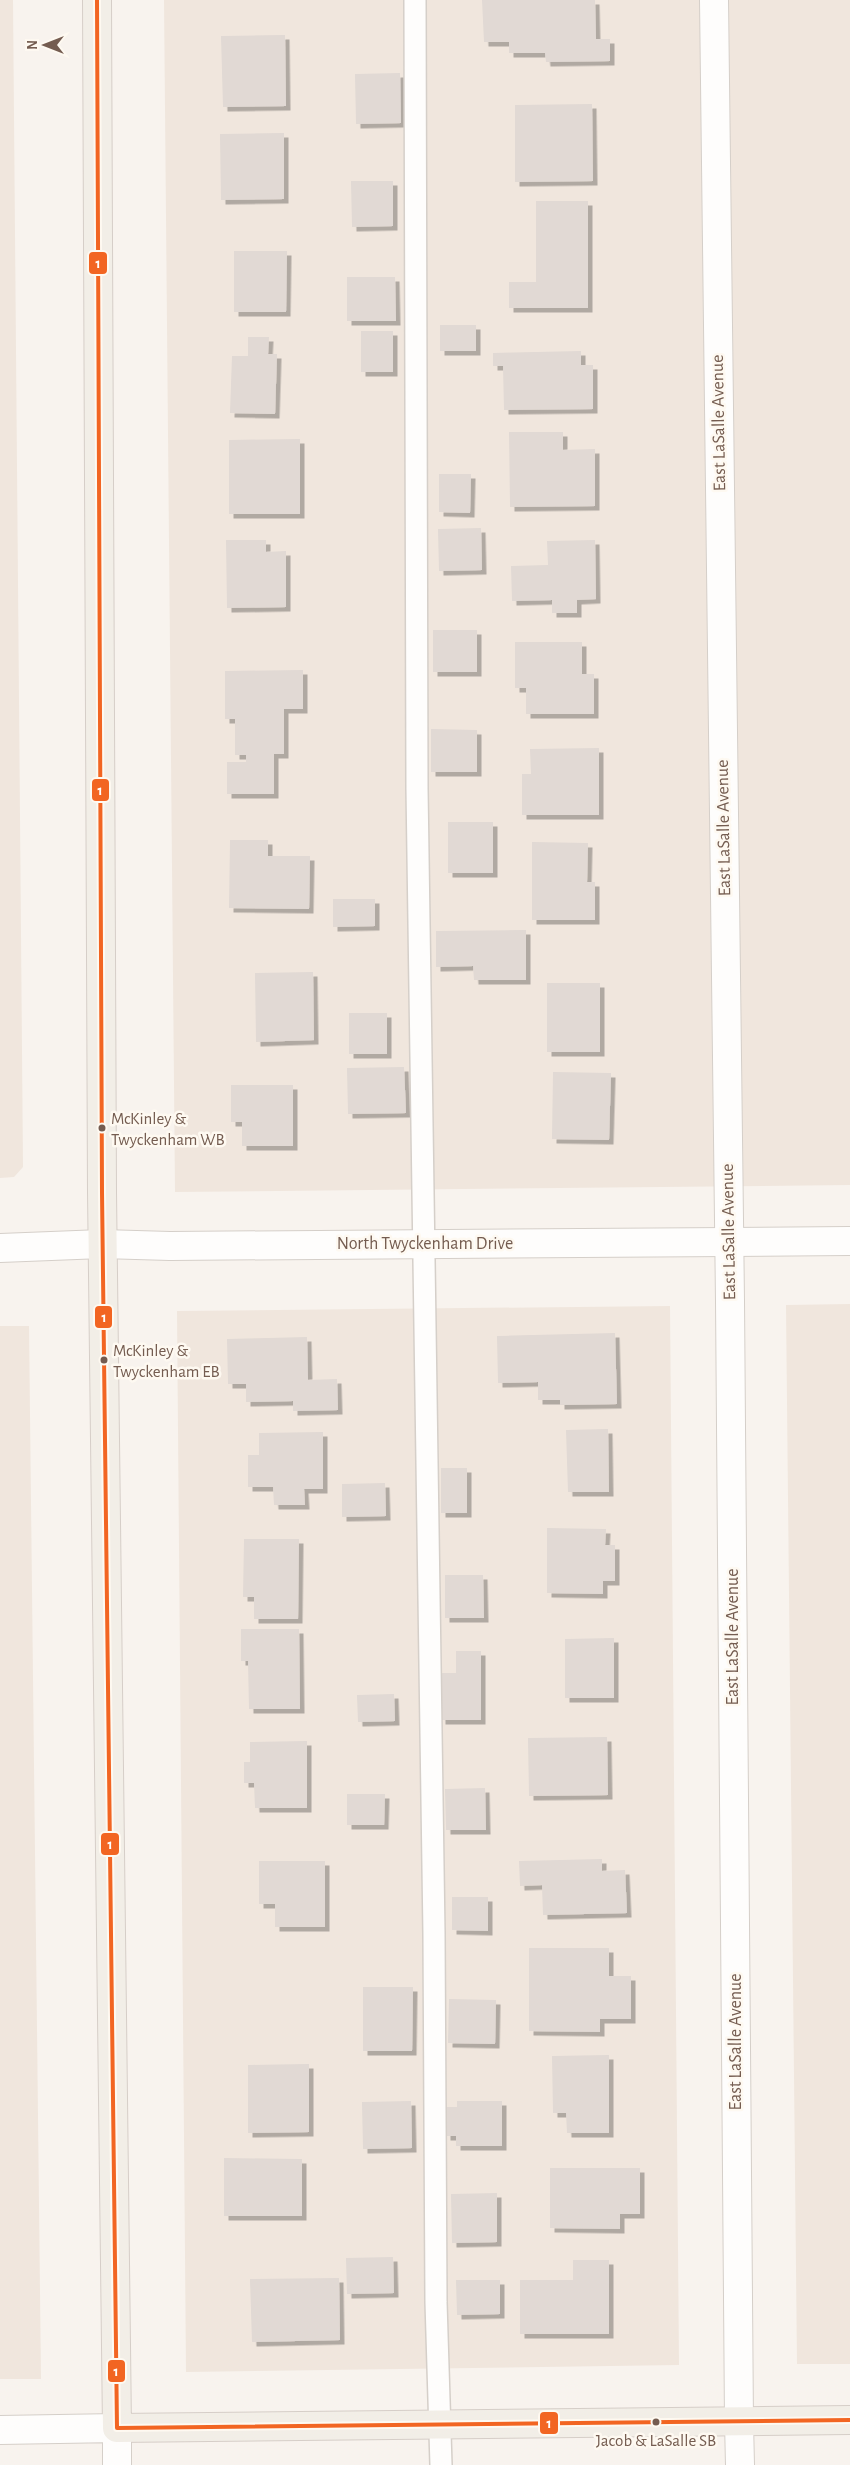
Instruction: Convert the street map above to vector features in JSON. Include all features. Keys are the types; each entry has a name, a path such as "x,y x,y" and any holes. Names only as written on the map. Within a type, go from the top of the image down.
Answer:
{"main road":[{"path":"97,0 102,1244 117,2428 850,2420"}],"street":[{"name":"East LaSalle Avenue","path":"714,0 729,1242 740,2465"},
{"name":"North Twyckenham Drive","path":"0,1248 102,1244 850,1241"},
{"path":"0,2430 117,2428 117,2465"}],"lane":[{"path":"414,0 417,788 434,1944 436,2302 440,2465"}],"shaded area":[{"path":"0,0 13,0 23,1167 14,1177 0,1178"},
{"path":"164,0 850,0 850,1185 175,1192"},
{"path":"850,1304 850,2364 797,2364 786,1305"},
{"path":"670,1306 679,2365 186,2372 177,1311"},
{"path":"0,1326 29,1326 41,2379 0,2379"}],"building":[{"path":"482,0 595,0 596,39 610,39 610,61 546,62 545,53 509,53 509,42 484,42"},
{"path":"285,35 286,106 223,107 221,36"},
{"path":"400,73 401,123 356,124 355,74"},
{"path":"592,104 593,181 515,182 515,105"},
{"path":"284,133 284,199 221,200 220,134"},
{"path":"351,181 393,181 393,226 352,227"},
{"path":"536,201 588,201 588,308 509,308 509,282 536,282"},
{"path":"234,251 287,251 286,312 234,312"},
{"path":"347,277 395,277 396,321 347,321"},
{"path":"440,325 476,325 476,351 440,351"},
{"path":"361,331 393,331 393,372 361,372"},
{"path":"248,337 269,337 268,354 277,354 275,414 230,413 232,356 248,356"},
{"path":"581,351 581,365 593,365 593,409 504,410 503,366 493,366 493,353"},
{"path":"509,432 563,432 563,450 595,449 595,506 510,507"},
{"path":"300,439 300,514 229,514 229,440"},
{"path":"439,474 471,474 470,513 439,512"},
{"path":"481,528 482,570 439,571 438,529"},
{"path":"226,540 266,540 266,552 286,551 286,607 227,608"},
{"path":"595,540 596,599 577,600 577,613 552,613 552,600 512,601 511,566 548,565 547,541"},
{"path":"433,630 477,630 477,672 433,672"},
{"path":"515,642 582,642 582,674 594,674 594,714 526,714 526,688 515,688"},
{"path":"303,670 303,709 284,709 284,754 274,754 274,794 227,794 227,762 246,762 246,755 235,755 235,719 225,719 225,671"},
{"path":"431,729 477,730 477,772 431,772"},
{"path":"599,748 599,815 522,815 522,774 531,774 530,749"},
{"path":"448,822 493,822 493,873 448,873"},
{"path":"230,840 268,840 268,856 310,856 309,909 229,908"},
{"path":"532,842 588,843 587,882 595,882 595,920 532,920"},
{"path":"333,899 375,899 375,926 333,927"},
{"path":"526,930 526,980 474,980 473,966 436,967 436,931"},
{"path":"313,972 314,1040 256,1042 255,973"},
{"path":"547,983 600,983 600,1052 547,1052"},
{"path":"349,1013 387,1013 387,1054 349,1054"},
{"path":"404,1067 406,1113 348,1114 347,1068"},
{"path":"553,1072 611,1073 609,1140 552,1139"},
{"path":"231,1085 293,1085 293,1146 242,1146 242,1122 231,1122"},
{"path":"615,1333 617,1404 560,1405 560,1400 538,1400 538,1382 498,1383 497,1336"},
{"path":"307,1337 308,1380 337,1379 338,1410 293,1411 293,1401 246,1402 246,1384 228,1384 227,1339"},
{"path":"608,1429 609,1492 568,1492 566,1430"},
{"path":"323,1432 323,1489 304,1489 305,1505 274,1505 273,1487 248,1487 248,1455 259,1455 259,1433"},
{"path":"441,1468 467,1468 467,1513 441,1513"},
{"path":"385,1483 386,1516 342,1517 342,1484"},
{"path":"547,1528 606,1529 605,1545 615,1545 615,1581 603,1581 603,1594 547,1593"},
{"path":"244,1539 299,1539 298,1619 254,1619 254,1597 243,1597"},
{"path":"445,1575 483,1575 484,1618 445,1618"},
{"path":"241,1629 299,1629 300,1709 249,1709 248,1661 241,1661"},
{"path":"614,1638 614,1698 565,1698 565,1639"},
{"path":"456,1651 481,1651 481,1720 441,1720 440,1673 456,1673"},
{"path":"394,1694 395,1721 358,1722 357,1695"},
{"path":"607,1737 608,1795 529,1796 528,1738"},
{"path":"307,1741 307,1808 255,1808 254,1783 244,1783 244,1762 250,1762 250,1742"},
{"path":"485,1788 486,1830 446,1830 445,1789"},
{"path":"347,1794 385,1794 384,1825 347,1825"},
{"path":"602,1859 602,1871 625,1870 627,1913 543,1915 542,1885 520,1886 519,1861"},
{"path":"259,1861 325,1861 325,1927 275,1927 275,1904 259,1904"},
{"path":"452,1897 488,1897 488,1931 452,1930"},
{"path":"529,1948 609,1948 609,1976 631,1976 631,2019 600,2019 600,2032 529,2031"},
{"path":"363,1987 413,1987 412,2051 363,2051"},
{"path":"449,1999 496,2000 495,2044 448,2043"},
{"path":"609,2055 609,2133 567,2133 566,2113 553,2113 552,2056"},
{"path":"309,2064 309,2132 248,2133 248,2065"},
{"path":"411,2101 412,2148 363,2149 362,2102"},
{"path":"457,2101 502,2101 502,2146 456,2146 456,2136 446,2136 446,2107 457,2107"},
{"path":"224,2158 302,2159 302,2216 224,2216"},
{"path":"550,2168 640,2168 640,2214 620,2214 620,2229 550,2228"},
{"path":"497,2193 497,2242 452,2243 451,2194"},
{"path":"393,2257 394,2293 347,2294 346,2258"},
{"path":"573,2260 609,2260 609,2334 520,2334 520,2280 573,2280"},
{"path":"339,2278 340,2340 252,2342 250,2279"},
{"path":"456,2280 500,2280 500,2314 457,2315"}],"transit line":[{"name":"1","path":"97,0 102,1192 117,2428 850,2420"}],"place":[{"name":"McKinley & Twyckenham WB","path":"102,1128"},
{"name":"McKinley & Twyckenham EB","path":"104,1360"},
{"name":"Jacob & LaSalle SB","path":"656,2422"}]}
